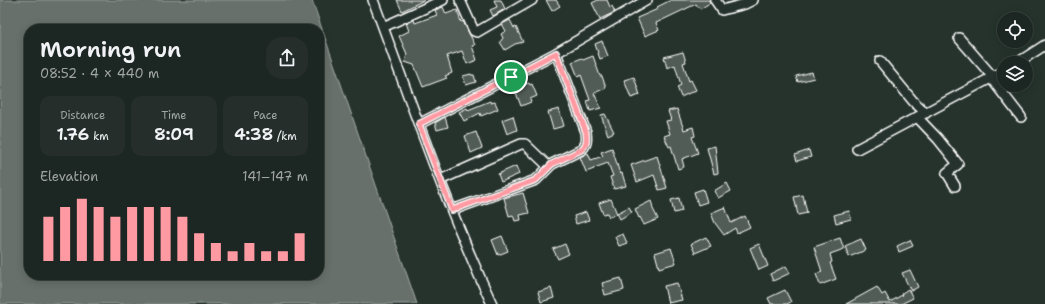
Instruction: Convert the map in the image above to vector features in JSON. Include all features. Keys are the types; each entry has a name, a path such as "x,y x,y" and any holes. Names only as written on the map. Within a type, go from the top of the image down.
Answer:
{"street":[{"path":"373,0 440,180 476,269 492,304"},
{"path":"383,27 443,0"},
{"path":"460,0 474,32 477,32 532,0"},
{"path":"419,124 556,53 647,0"},
{"path":"715,0 722,10 745,4 753,0"},
{"path":"959,38 992,77 1021,117"},
{"path":"1028,56 1045,45"},
{"path":"452,210 536,180 552,164 585,147 587,142 586,132 556,53"},
{"path":"880,61 913,101 958,164 947,174 955,186"},
{"path":"857,149 997,75"},
{"path":"440,180 521,144 525,144 549,167"}],"shaded area":[{"path":"0,0 312,0 320,24 24,24 24,280 324,280 324,35 417,304 0,304"}],"building":[{"path":"397,0 424,0 402,11"},
{"path":"494,0 501,0 505,9 493,16 490,10 497,7"},
{"path":"546,0 556,0 560,6 552,11"},
{"path":"598,0 607,0 610,7 612,6 615,12 600,19 592,3"},
{"path":"671,0 709,0 710,3 700,9 696,4 656,23 659,30 645,36 637,18 658,9 657,7"},
{"path":"443,7 446,14 457,10 461,22 463,21 475,45 472,46 477,60 467,64 462,51 447,56 452,73 445,76 447,78 423,87 414,65 405,62 407,54 399,36 409,31 406,23 414,20 415,23 437,15 435,10"},
{"path":"510,20 514,28 516,27 523,42 515,44 505,50 500,42 503,38 501,34 506,31 502,24"},
{"path":"602,41 608,56 600,59 595,44"},
{"path":"683,52 686,62 683,63 689,81 691,80 696,90 681,97 677,87 681,85 675,65 667,68 664,57"},
{"path":"593,56 606,88 594,93 601,108 590,111 587,101 590,100 581,75 578,77 572,62"},
{"path":"812,72 814,78 798,82 796,76"},
{"path":"471,74 474,75 476,82 466,85 463,76"},
{"path":"634,77 640,95 631,98 624,80"},
{"path":"529,83 530,85 532,84 537,96 530,99 531,102 521,106 516,93 519,92 517,86"},
{"path":"490,101 491,103 495,102 498,109 481,116 480,113 464,121 459,112 467,108 468,110"},
{"path":"559,109 564,126 553,129 548,112"},
{"path":"677,109 684,130 693,127 695,136 692,137 698,153 682,159 684,167 678,169 671,146 669,147 664,136 670,134 666,121 671,120 668,111"},
{"path":"605,114 614,132 608,135 601,115"},
{"path":"513,116 517,130 507,134 502,120"},
{"path":"445,117 448,127 437,130 435,123"},
{"path":"476,132 482,148 471,153 465,136"},
{"path":"715,146 718,173 714,174 707,148"},
{"path":"612,148 620,174 622,173 626,186 614,189 610,177 613,176 608,163 586,172 580,157 588,153 591,160 603,156 601,152"},
{"path":"809,150 811,157 797,161 795,155"},
{"path":"657,156 667,188 659,190 654,175 637,182 631,165"},
{"path":"516,166 519,174 501,182 498,174"},
{"path":"727,183 731,191 718,198 714,191"},
{"path":"703,189 707,202 698,205 694,192"},
{"path":"523,193 529,213 520,215 521,220 515,221 513,215 509,216 504,198"},
{"path":"803,195 807,213 798,215 794,197"},
{"path":"679,198 682,211 674,213 671,200"},
{"path":"611,199 617,214 609,217 607,213 603,214 599,203"},
{"path":"651,201 652,207 658,219 644,225 635,209"},
{"path":"629,207 632,212 620,219 617,213"},
{"path":"725,207 731,223 745,216 750,227 737,233 735,228 724,235 715,223 711,213"},
{"path":"849,211 851,219 836,223 834,215"},
{"path":"586,212 589,220 576,224 574,216"},
{"path":"623,234 627,243 619,246 615,237"},
{"path":"502,236 508,251 498,255 492,240"},
{"path":"706,237 711,246 695,253 691,244"},
{"path":"840,238 844,249 830,254 832,262 830,263 836,279 820,285 816,274 822,272 814,247"},
{"path":"861,239 866,250 849,257 845,246"},
{"path":"910,240 913,246 899,252 897,246"},
{"path":"565,244 569,254 558,259 553,249"},
{"path":"759,244 768,266 759,270 750,248"},
{"path":"671,248 676,263 659,268 655,253"},
{"path":"786,266 790,273 773,281 770,274"},
{"path":"910,270 918,287 911,291 902,273"},
{"path":"621,278 624,290 605,295 602,283"},
{"path":"677,283 682,300 668,303 664,286"},
{"path":"877,287 882,295 885,293 890,302 902,295 901,294 908,289 913,298 901,304 846,304"},
{"path":"551,288 554,298 541,302 538,292"},
{"path":"785,290 791,302 787,304 771,304 768,298"}],"route":[{"path":"556,53 586,132 587,142 585,147 552,164 536,180 452,210 419,124 511,77 556,53"}]}
